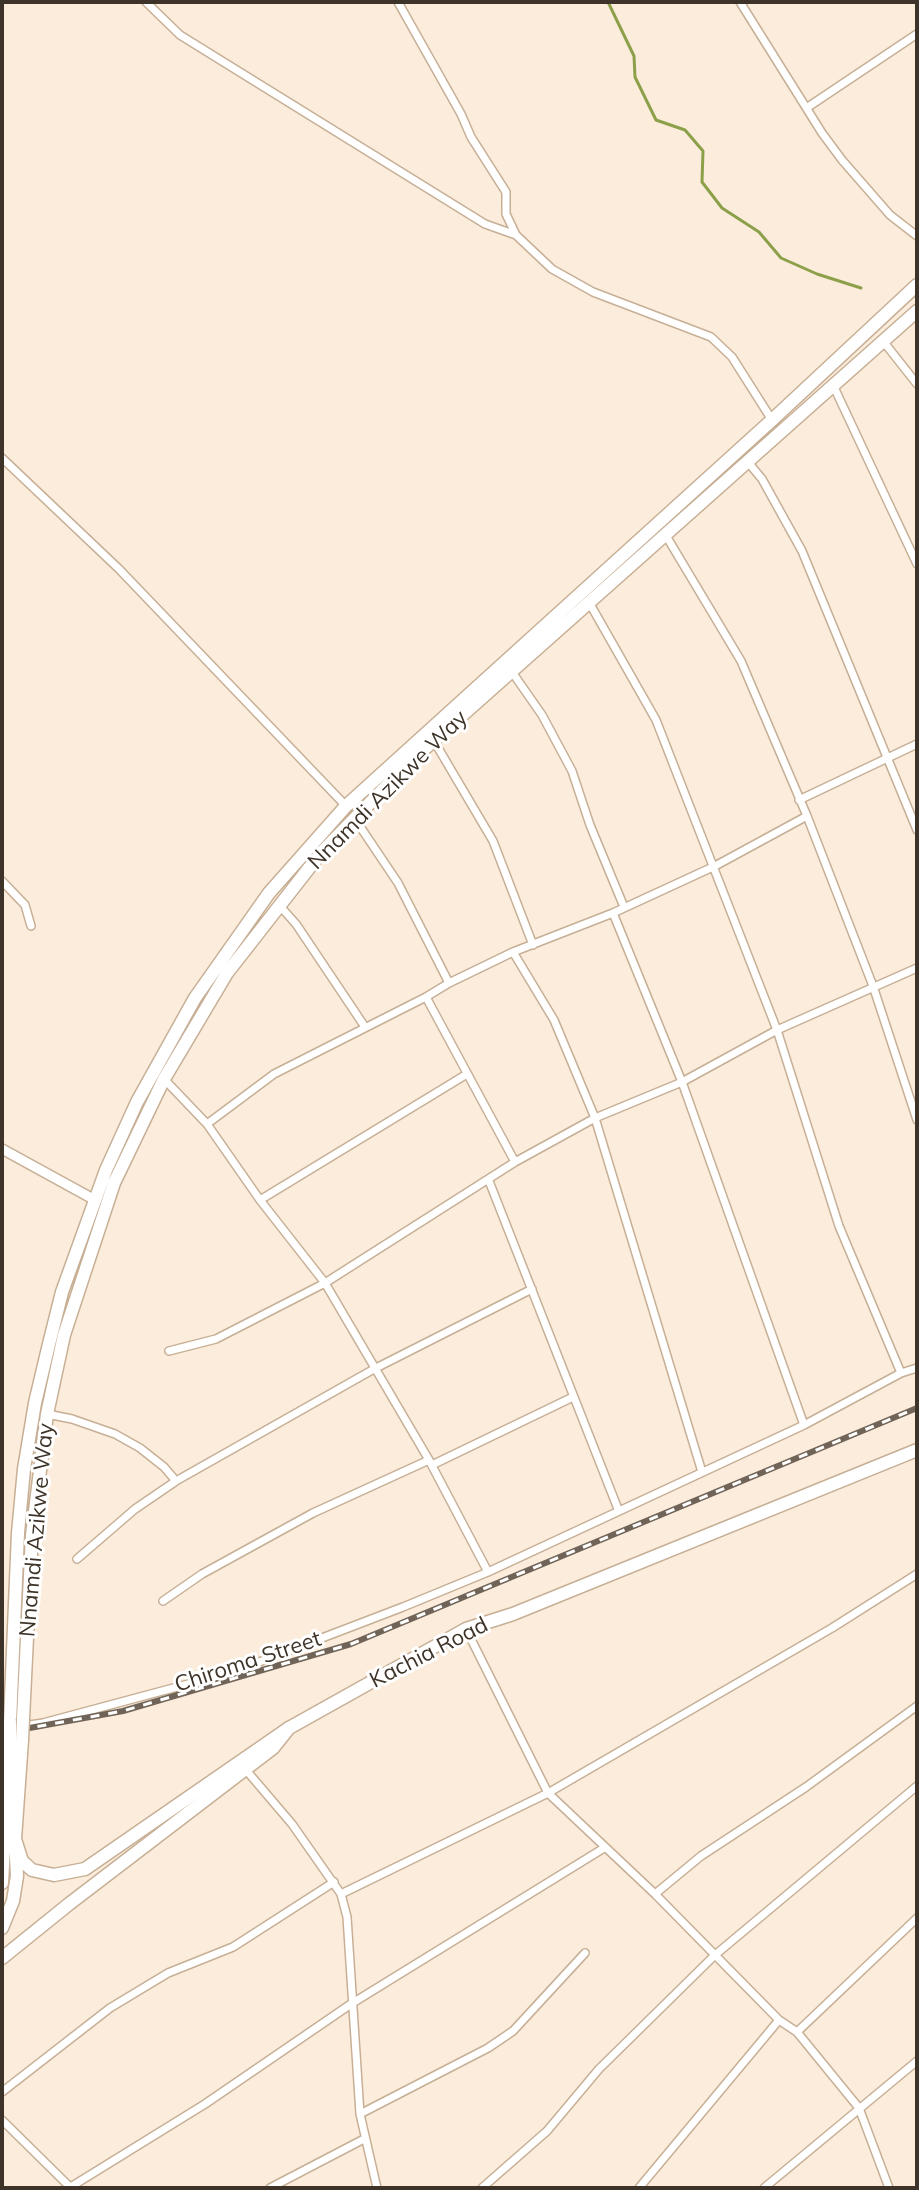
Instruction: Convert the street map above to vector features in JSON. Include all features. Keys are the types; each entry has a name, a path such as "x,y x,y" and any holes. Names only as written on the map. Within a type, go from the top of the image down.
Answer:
{"main road":[{"name":"Nnamdi Azikwe Way","path":"16,1740 6,1726 18,1533 24,1469 49,1344 62,1292 95,1200 137,1102 195,998 269,893 346,806 917,285"},
{"name":"Nnamdi Azikwe Way","path":"2,1928 13,1901 17,1876 16,1740 23,1719 32,1535 47,1414 61,1348 87,1260 114,1183 164,1079 227,973 320,854 354,818 434,741 917,311"},
{"name":"Kachia Road","path":"2,1958 246,1770 273,1748 289,1728 466,1629 513,1614 917,1450"},
{"path":"15,1839 22,1861 32,1870 54,1875 85,1869 289,1728"},
{"path":"2,1883 16,1740"}],"street":[{"path":"146,2 180,35 211,55 485,224 516,235"},
{"path":"398,2 471,137 506,192 506,214 516,235 552,269 593,292 711,337 732,357 772,420"},
{"path":"740,2 842,160 890,215 917,236"},
{"path":"808,107 917,34"},
{"path":"883,341 917,384"},
{"path":"832,385 917,564"},
{"path":"2,458 119,569 346,806"},
{"path":"747,461 762,479 802,551 917,830"},
{"path":"2,473 10,467"},
{"path":"665,534 741,661 807,816 873,986 917,1120"},
{"path":"590,604 656,720 777,1030 839,1226 901,1373"},
{"path":"512,672 542,715 572,771 590,825 624,907"},
{"path":"434,741 493,841 533,945"},
{"path":"799,800 917,744"},
{"path":"207,1124 274,1074 449,983 513,952 613,913 715,866 807,816"},
{"path":"354,818 398,883 449,983"},
{"path":"2,881 25,905 31,926"},
{"path":"279,905 296,924 365,1027"},
{"path":"613,913 682,1082 804,1425"},
{"path":"513,952 554,1020 595,1118 702,1472"},
{"path":"169,1351 216,1339 325,1283 515,1162 595,1118 682,1082 777,1030 917,968"},
{"path":"426,997 515,1162"},
{"path":"260,1200 467,1074"},
{"path":"164,1079 207,1124 260,1200 325,1283 430,1462 488,1572"},
{"path":"2,1149 95,1200"},
{"path":"489,1181 618,1509"},
{"path":"77,1559 135,1509 176,1481 374,1369 532,1289"},
{"name":"Chiroma Street","path":"6,1726 43,1723 233,1672 488,1572 804,1425 901,1373 917,1368"},
{"path":"163,1601 202,1574 313,1513 573,1397"},
{"path":"47,1414 115,1434 152,1457 176,1481"},
{"path":"341,1894 548,1793 832,1628 917,1574"},
{"path":"466,1629 548,1793 655,1894 779,2020 797,2032 859,2108 889,2188"},
{"path":"655,1894 701,1856 806,1787 917,1706"},
{"path":"246,1770 292,1824 341,1894 347,1917 360,2114 377,2188"},
{"path":"482,2188 547,2131 599,2069 715,1955 917,1786"},
{"path":"2,2120 70,2188 205,2104 351,2004 604,1848"},
{"path":"2,2092 110,2008 168,1973 233,1947 334,1882"},
{"path":"797,2032 917,1918"},
{"path":"360,2114 488,2048 513,2031 585,1953"},
{"path":"639,2188 779,2020"},
{"path":"764,2188 917,2061"},
{"path":"270,2188 364,2139"}],"waterway":[{"path":"608,2 634,56 635,77 656,120 685,130 703,151 702,182 722,208 759,232 781,258 861,288"}],"railway":[{"path":"2,1733 123,1711 351,1644 917,1408"}]}
